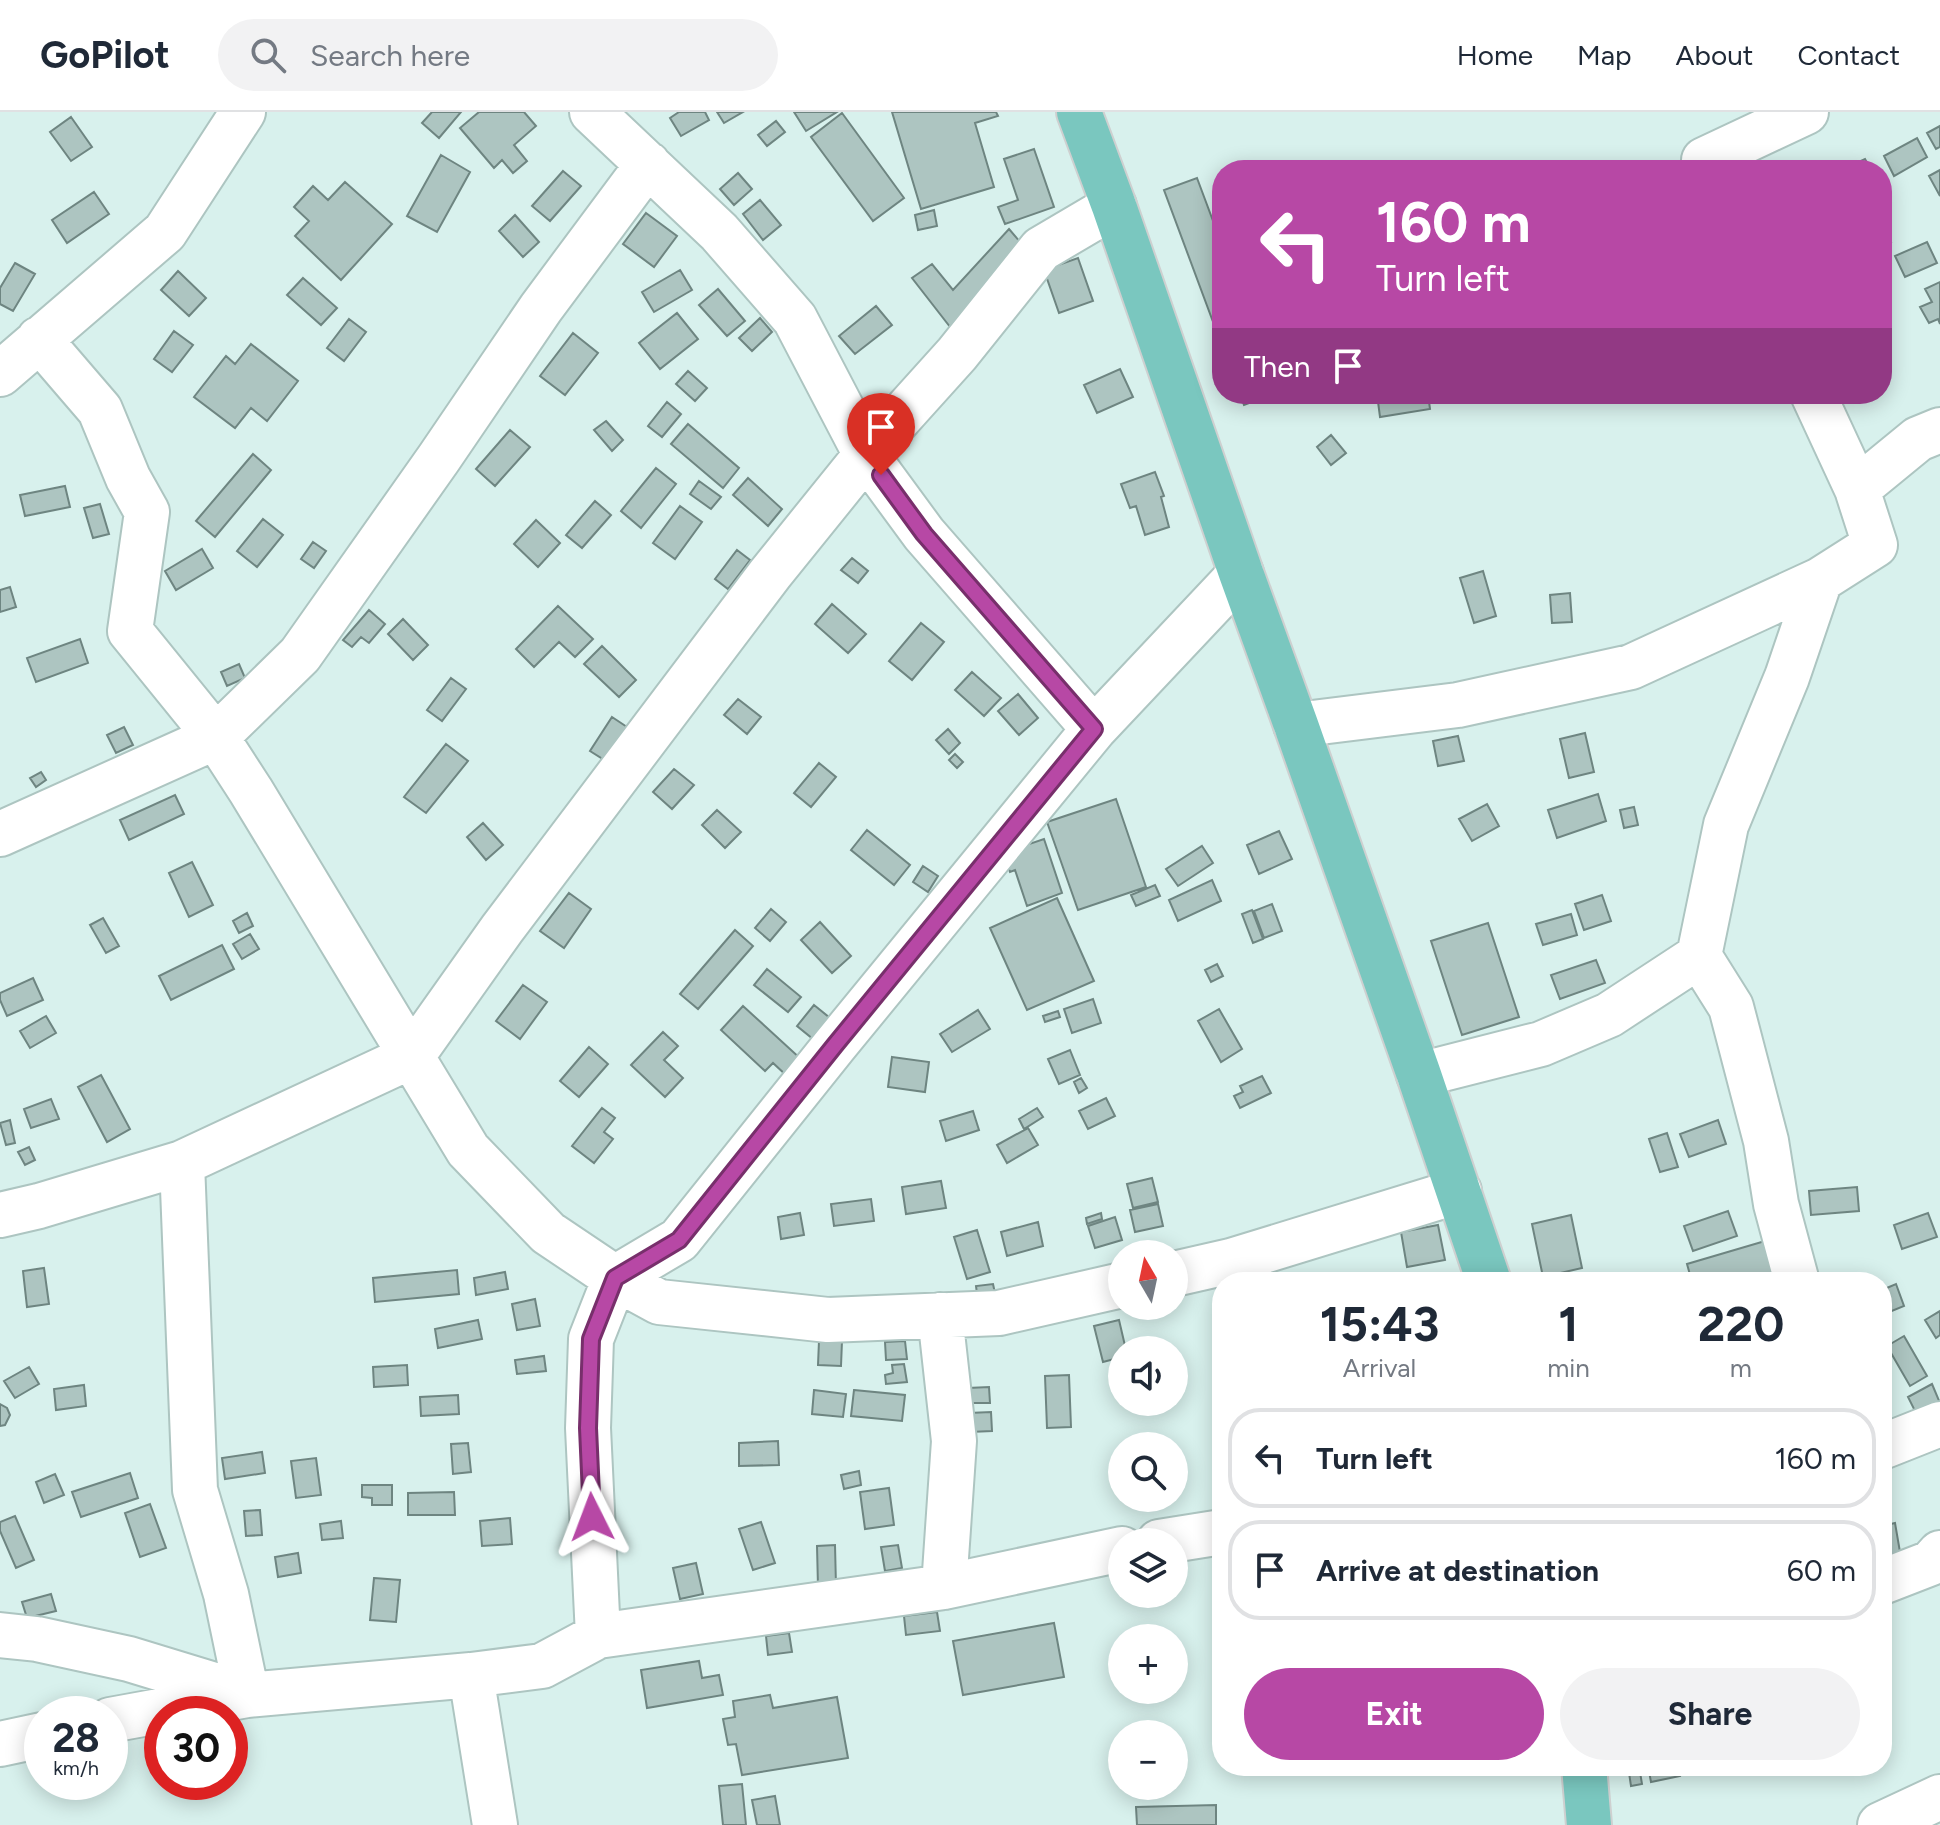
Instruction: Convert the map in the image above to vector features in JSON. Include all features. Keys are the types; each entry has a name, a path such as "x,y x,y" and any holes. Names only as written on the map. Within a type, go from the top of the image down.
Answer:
{"main road":[{"path":"1079,112 1486,1272"},
{"path":"1585,1776 1589,1825"}],"street":[{"path":"0,374 165,232 243,112"},
{"path":"592,112 719,232 795,319 866,455 924,534 1094,729"},
{"path":"1704,160 1806,112"},
{"path":"0,834 216,737 300,655 541,308 648,164"},
{"path":"0,1215 182,1163 412,1056 502,929 770,574 866,455 957,354 1041,249 1114,206"},
{"path":"39,339 100,410 128,478 147,512 130,631 216,737 468,1150 548,1233 615,1278 659,1302 828,1320 999,1313 1108,1288"},
{"path":"1296,725 1458,705 1631,667 1820,580 1875,545 1857,489 1818,404"},
{"path":"1857,489 1918,439 1940,430"},
{"path":"598,1636 588,1428 591,1339 615,1278 679,1240 1094,729 1241,573"},
{"path":"1794,1272 1776,1204 1766,1141 1731,1007 1699,956 1726,825 1787,677 1820,580"},
{"path":"1419,1075 1541,1044 1609,1015 1699,956"},
{"path":"182,1163 195,1490 226,1594 247,1695"},
{"path":"1188,1271 1231,1261 1459,1191"},
{"path":"940,1315 954,1441 944,1587"},
{"path":"1892,1443 1940,1424"},
{"path":"1188,1537 1212,1534"},
{"path":"128,1717 247,1695 542,1666 598,1636 944,1587 1108,1552"},
{"path":"1892,1578 1931,1563 1940,1553"},
{"path":"0,1635 37,1639 129,1659 247,1695"},
{"path":"471,1675 495,1825"},
{"path":"0,1744 24,1739"},
{"path":"1880,1825 1940,1797"}],"building":[{"path":"432,112 461,112 439,138 422,123"},
{"path":"479,112 524,112 536,126 514,145 527,161 513,173 502,160 494,168 460,128"},
{"path":"679,112 705,112 709,120 681,136 670,118"},
{"path":"717,112 743,112 724,123"},
{"path":"794,112 837,112 806,131"},
{"path":"892,112 996,112 998,116 975,123 994,187 921,209"},
{"path":"842,113 904,198 873,221 811,137"},
{"path":"71,117 92,147 71,161 50,132"},
{"path":"776,121 785,132 767,146 758,135"},
{"path":"1940,126 1940,147 1936,149 1927,133"},
{"path":"1917,138 1927,157 1894,176 1892,160 1886,160 1884,156"},
{"path":"1034,149 1054,207 1005,224 998,207 1018,200 1004,159"},
{"path":"441,155 470,172 437,232 407,216"},
{"path":"1940,170 1940,196 1929,176"},
{"path":"563,171 581,186 550,221 532,206"},
{"path":"738,173 752,189 734,205 720,189"},
{"path":"1197,178 1212,218 1212,319 1164,190"},
{"path":"345,182 392,224 341,280 295,236 309,221 294,207 313,186 328,200"},
{"path":"94,192 109,214 67,243 52,220"},
{"path":"760,200 781,225 763,240 743,214"},
{"path":"934,210 937,226 918,230 915,215"},
{"path":"646,213 677,236 654,267 623,244"},
{"path":"515,215 539,242 523,257 499,231"},
{"path":"1009,229 1027,250 954,332 912,278 932,264 953,290"},
{"path":"1927,242 1937,263 1905,277 1895,256"},
{"path":"1078,258 1093,301 1059,313 1044,270"},
{"path":"15,263 35,274 13,311 0,304 0,288"},
{"path":"680,270 692,290 654,312 642,292"},
{"path":"178,271 206,298 189,316 161,290"},
{"path":"303,278 337,308 321,325 287,295"},
{"path":"1940,282 1940,324 1938,319 1929,323 1920,307 1932,302 1925,289"},
{"path":"718,289 745,321 727,336 699,305"},
{"path":"876,306 892,325 855,354 839,336"},
{"path":"677,313 698,339 660,369 639,343"},
{"path":"760,318 772,332 752,351 739,338"},
{"path":"349,319 366,332 344,361 327,348"},
{"path":"174,331 193,345 172,372 154,359"},
{"path":"573,333 598,353 565,395 540,376"},
{"path":"251,344 298,381 267,421 251,408 235,428 194,397 226,356 235,364"},
{"path":"1120,369 1133,397 1097,413 1084,385"},
{"path":"688,371 707,388 695,401 676,384"},
{"path":"667,402 681,414 662,437 648,426"},
{"path":"1378,404 1429,404 1430,409 1380,417"},
{"path":"606,421 623,440 612,451 594,430"},
{"path":"688,424 739,468 723,488 671,444"},
{"path":"510,430 530,447 495,486 476,469"},
{"path":"1331,435 1346,453 1331,465 1317,447"},
{"path":"253,454 271,470 215,537 196,521"},
{"path":"656,468 676,484 641,528 621,511"},
{"path":"1155,472 1164,496 1161,497 1169,527 1145,535 1136,506 1130,508 1121,484"},
{"path":"748,478 782,509 768,526 733,495"},
{"path":"699,481 721,497 711,509 690,494"},
{"path":"65,486 70,507 25,516 20,495"},
{"path":"595,501 611,515 582,548 566,535"},
{"path":"100,504 109,534 93,538 84,508"},
{"path":"680,506 702,522 675,559 653,543"},
{"path":"263,519 283,535 257,567 237,551"},
{"path":"536,520 560,543 538,567 514,544"},
{"path":"313,542 326,551 314,568 301,559"},
{"path":"202,549 213,568 176,590 165,571"},
{"path":"737,550 750,560 728,589 715,579"},
{"path":"852,558 868,571 858,583 841,570"},
{"path":"1483,571 1496,616 1474,623 1460,578"},
{"path":"10,587 16,607 0,612 0,590"},
{"path":"1570,593 1572,622 1552,623 1550,595"},
{"path":"832,604 866,634 848,653 815,624"},
{"path":"558,606 593,639 575,657 559,642 534,667 516,649"},
{"path":"369,610 385,624 369,643 361,637 352,647 343,640"},
{"path":"403,619 428,645 413,660 388,634"},
{"path":"921,623 944,642 912,680 889,661"},
{"path":"80,639 88,663 36,682 27,658"},
{"path":"602,646 636,680 619,697 584,664"},
{"path":"239,664 245,678 227,686 221,672"},
{"path":"972,672 1001,698 984,716 955,690"},
{"path":"451,678 466,689 442,721 427,710"},
{"path":"1018,694 1038,718 1019,735 998,711"},
{"path":"738,699 761,717 747,734 724,715"},
{"path":"612,717 627,727 606,761 590,751"},
{"path":"124,727 133,745 116,753 107,735"},
{"path":"948,729 960,743 949,754 936,740"},
{"path":"1585,733 1594,772 1569,778 1560,739"},
{"path":"1458,736 1464,761 1438,766 1433,741"},
{"path":"446,744 468,761 426,813 404,797"},
{"path":"955,754 963,762 957,768 949,760"},
{"path":"819,763 836,777 811,807 794,793"},
{"path":"674,769 694,785 672,809 653,792"},
{"path":"41,772 46,780 36,787 30,778"},
{"path":"1598,794 1606,821 1557,838 1548,810"},
{"path":"175,795 184,814 129,840 120,820"},
{"path":"1116,799 1146,887 1078,910 1047,822"},
{"path":"1487,804 1499,826 1472,841 1459,819"},
{"path":"1634,807 1638,825 1624,828 1620,810"},
{"path":"717,810 741,832 725,848 702,825"},
{"path":"483,823 503,845 486,860 467,837"},
{"path":"867,830 910,865 894,885 851,850"},
{"path":"1279,831 1292,859 1259,874 1247,845"},
{"path":"1044,839 1062,893 1027,906 1015,870 1010,872 1003,853"},
{"path":"1202,846 1213,863 1178,886 1166,869"},
{"path":"192,862 213,905 189,917 169,873"},
{"path":"923,866 938,876 928,892 913,882"},
{"path":"1212,880 1221,901 1178,921 1169,900"},
{"path":"1155,885 1160,896 1136,906 1131,895"},
{"path":"569,893 591,909 564,948 540,931"},
{"path":"1602,895 1611,921 1584,930 1575,904"},
{"path":"1057,898 1094,981 1027,1010 990,928"},
{"path":"1272,904 1282,931 1264,938 1254,911"},
{"path":"771,909 786,922 770,941 755,928"},
{"path":"1252,910 1263,939 1253,943 1242,914"},
{"path":"247,913 253,926 239,933 233,921"},
{"path":"1571,914 1577,935 1543,945 1536,924"},
{"path":"103,918 119,946 106,953 90,925"},
{"path":"820,922 851,956 832,973 801,940"},
{"path":"1488,923 1519,1017 1462,1035 1431,941"},
{"path":"735,930 753,946 698,1009 680,994"},
{"path":"250,934 259,949 242,959 233,944"},
{"path":"222,945 234,969 171,1000 159,976"},
{"path":"1596,960 1605,983 1560,999 1551,975"},
{"path":"1217,964 1223,976 1211,982 1205,970"},
{"path":"767,969 801,997 788,1012 754,985"},
{"path":"33,978 43,1000 7,1016 0,993"},
{"path":"523,985 547,1002 520,1039 496,1021"},
{"path":"1093,999 1101,1023 1072,1033 1064,1009"},
{"path":"814,1005 830,1018 813,1039 797,1026"},
{"path":"743,1006 802,1060 787,1076 773,1063 765,1071 721,1030"},
{"path":"1219,1009 1242,1049 1221,1062 1198,1021"},
{"path":"978,1010 990,1029 952,1052 940,1034"},
{"path":"1058,1011 1060,1017 1045,1022 1043,1016"},
{"path":"46,1016 56,1033 30,1048 20,1031"},
{"path":"663,1032 678,1046 664,1060 683,1078 665,1097 631,1065"},
{"path":"589,1047 608,1064 579,1097 560,1081"},
{"path":"1070,1050 1080,1075 1059,1084 1048,1059"},
{"path":"892,1057 929,1062 925,1092 888,1087"},
{"path":"101,1075 130,1129 107,1142 78,1087"},
{"path":"1262,1076 1271,1093 1240,1108 1234,1096 1243,1092 1240,1086"},
{"path":"1081,1078 1087,1088 1079,1093 1074,1082"},
{"path":"1106,1098 1115,1116 1088,1129 1079,1111"},
{"path":"51,1099 59,1119 31,1128 24,1109"},
{"path":"602,1108 615,1118 604,1132 613,1139 594,1163 572,1146"},
{"path":"1037,1108 1043,1117 1024,1129 1019,1119"},
{"path":"973,1111 979,1130 946,1141 940,1121"},
{"path":"10,1120 15,1143 6,1145 0,1123"},
{"path":"1718,1120 1726,1144 1689,1157 1680,1134"},
{"path":"1028,1128 1038,1145 1007,1163 997,1145"},
{"path":"1667,1133 1678,1167 1660,1172 1649,1139"},
{"path":"29,1147 35,1160 25,1165 18,1152"},
{"path":"1152,1178 1158,1202 1133,1208 1127,1184"},
{"path":"941,1181 946,1208 906,1214 902,1187"},
{"path":"1857,1187 1859,1211 1811,1215 1809,1191"},
{"path":"871,1199 874,1221 834,1226 831,1204"},
{"path":"1158,1204 1163,1226 1135,1232 1130,1210"},
{"path":"1728,1211 1737,1236 1693,1251 1684,1226"},
{"path":"800,1213 804,1235 781,1239 778,1217"},
{"path":"1101,1213 1102,1219 1087,1224 1086,1218"},
{"path":"1928,1213 1937,1237 1902,1249 1894,1225"},
{"path":"1571,1215 1582,1268 1542,1272 1532,1224"},
{"path":"1115,1217 1122,1240 1108,1240 1108,1244 1095,1248 1088,1226"},
{"path":"1038,1222 1043,1246 1007,1256 1001,1232"},
{"path":"1438,1225 1445,1260 1407,1267 1401,1232"},
{"path":"977,1230 990,1272 967,1279 954,1237"},
{"path":"1765,1241 1774,1272 1689,1272 1687,1264"},
{"path":"44,1268 49,1304 27,1307 23,1271"},
{"path":"457,1270 459,1294 375,1302 373,1278"},
{"path":"505,1272 508,1289 476,1295 474,1278"},
{"path":"993,1284 996,1298 978,1301 976,1286"},
{"path":"1896,1284 1904,1306 1892,1311 1892,1286"},
{"path":"535,1299 540,1326 517,1330 512,1304"},
{"path":"1940,1311 1940,1335 1936,1338 1925,1320"},
{"path":"478,1320 482,1339 438,1348 435,1329"},
{"path":"1119,1320 1123,1336 1108,1336 1108,1361 1103,1362 1094,1326"},
{"path":"1904,1336 1927,1376 1910,1386 1892,1355 1892,1343"},
{"path":"819,1341 842,1341 841,1366 818,1365"},
{"path":"905,1341 907,1359 886,1360 885,1342"},
{"path":"544,1356 546,1371 517,1374 515,1360"},
{"path":"904,1364 907,1382 886,1384 885,1375 893,1373 892,1365"},
{"path":"407,1365 408,1385 374,1387 373,1367"},
{"path":"29,1367 39,1384 15,1398 4,1381"},
{"path":"1069,1375 1071,1427 1047,1428 1045,1376"},
{"path":"1932,1384 1940,1403 1917,1415 1908,1397"},
{"path":"84,1385 86,1406 56,1410 54,1389"},
{"path":"989,1387 990,1403 969,1403 968,1388"},
{"path":"814,1390 846,1394 843,1417 812,1414"},
{"path":"854,1390 905,1395 902,1421 851,1416"},
{"path":"458,1395 459,1414 421,1416 420,1397"},
{"path":"0,1404 7,1408 10,1415 5,1425 0,1426"},
{"path":"991,1412 992,1431 970,1432 969,1413"},
{"path":"778,1441 779,1465 739,1466 739,1443"},
{"path":"468,1443 471,1472 453,1474 451,1444"},
{"path":"262,1452 265,1473 225,1479 222,1458"},
{"path":"316,1458 321,1495 296,1498 291,1461"},
{"path":"859,1471 861,1485 844,1489 841,1475"},
{"path":"130,1473 138,1498 81,1517 72,1492"},
{"path":"55,1474 64,1495 44,1503 36,1482"},
{"path":"362,1485 392,1485 392,1505 372,1505 372,1498 362,1497"},
{"path":"889,1488 894,1525 865,1529 860,1492"},
{"path":"454,1492 455,1515 408,1515 408,1493"},
{"path":"150,1504 166,1548 140,1557 125,1513"},
{"path":"260,1510 262,1535 246,1536 244,1511"},
{"path":"15,1516 34,1560 16,1568 0,1531 0,1522"},
{"path":"510,1518 512,1544 482,1546 480,1521"},
{"path":"341,1521 343,1538 322,1540 320,1524"},
{"path":"761,1522 775,1563 753,1570 739,1529"},
{"path":"1895,1523 1900,1552 1892,1554 1892,1524"},
{"path":"835,1545 836,1586 818,1587 817,1546"},
{"path":"898,1545 902,1568 885,1571 881,1547"},
{"path":"298,1553 301,1573 278,1577 275,1557"},
{"path":"696,1563 703,1594 680,1599 673,1568"},
{"path":"374,1578 400,1580 396,1622 370,1620"},
{"path":"51,1594 56,1611 27,1618 22,1602"},
{"path":"937,1612 940,1631 906,1635 904,1616"},
{"path":"1054,1623 1064,1677 963,1695 953,1641"},
{"path":"789,1633 792,1652 768,1655 766,1636"},
{"path":"699,1661 702,1678 719,1675 723,1695 647,1708 641,1670"},
{"path":"770,1695 773,1708 837,1697 848,1758 742,1775 736,1744 728,1745 723,1719 735,1717 733,1701"},
{"path":"1630,1776 1641,1776 1642,1784 1631,1786"},
{"path":"1650,1776 1680,1776 1651,1782"},
{"path":"742,1784 746,1825 723,1825 719,1786"},
{"path":"775,1796 780,1825 757,1825 752,1800"},
{"path":"1216,1805 1216,1825 1137,1825 1136,1807"}],"route":[{"path":"592,1517 588,1428 591,1339 615,1278 679,1240 1094,729 924,534 881,475"}]}
